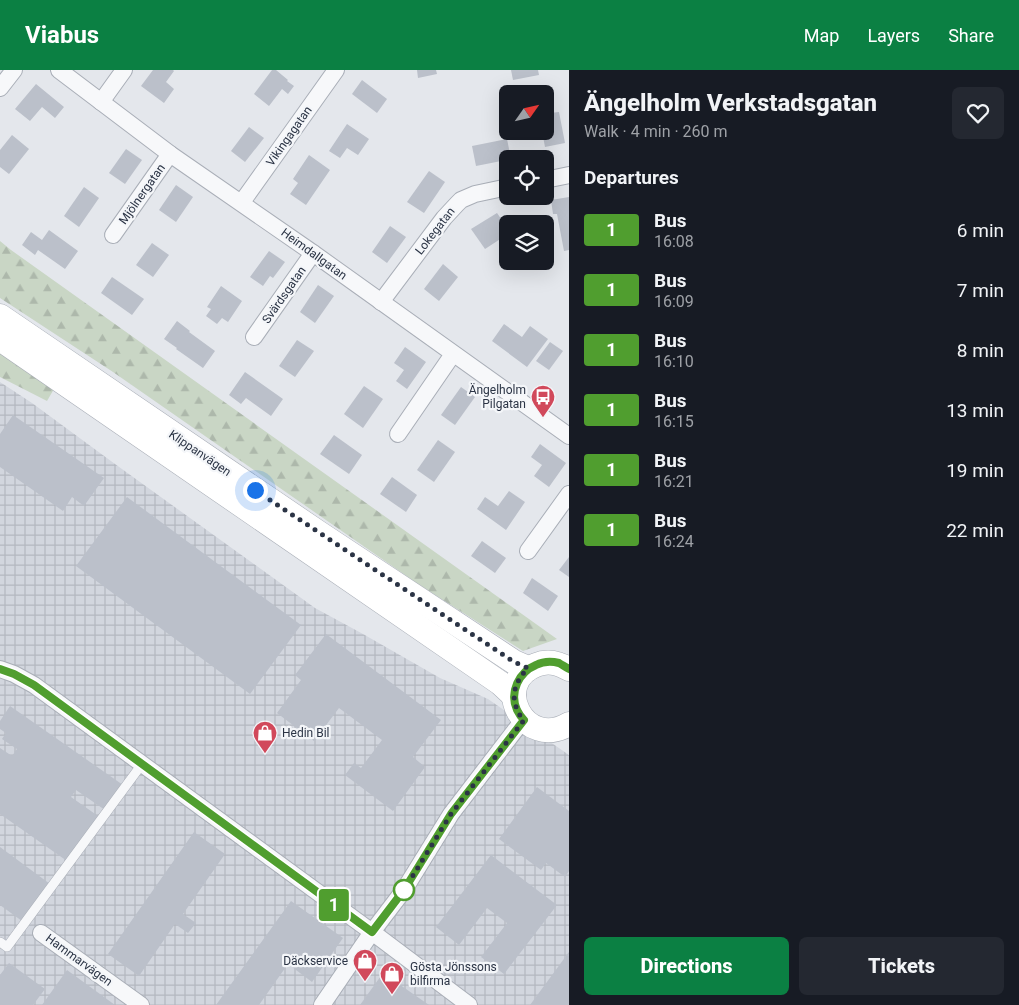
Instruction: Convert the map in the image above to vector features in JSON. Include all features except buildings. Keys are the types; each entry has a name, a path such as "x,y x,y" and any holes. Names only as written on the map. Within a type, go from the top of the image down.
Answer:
{"main road":[{"name":"Klippanvägen","path":"0,316 335,544 514,662 528,668"},
{"name":"Klippanvägen","path":"0,339 500,683 514,696 516,709 524,720"},
{"path":"514,696 521,676 528,668 542,662 558,663 569,669"},
{"path":"524,720 534,728 547,731 566,728"}],"street":[{"path":"0,88 14,70"},
{"name":"Heimdallgatan","path":"59,70 170,154 242,202 569,436"},
{"path":"101,102 124,70"},
{"name":"Vikingagatan","path":"242,202 336,70"},
{"name":"Mjölnergatan","path":"114,235 170,154"},
{"path":"554,178 569,175"},
{"name":"Lokegatan","path":"382,302 444,218 461,200 476,194 499,189"},
{"name":"Svärdsgatan","path":"254,337 313,253"},
{"path":"398,434 453,354"},
{"path":"528,551 569,494"},
{"path":"0,669 34,685 469,1005"},
{"path":"322,1005 372,932 404,890 451,814 524,720"},
{"name":"Hammarvägen","path":"41,933 141,1005"}],"lane":[{"path":"0,942 7,947 142,764"}],"shaded area":[{"path":"0,382 32,403 315,608 440,678 488,699 569,755 569,1005 0,1005"}],"green space":[{"path":"0,241 557,639 523,651 418,584 113,372 0,298"},
{"path":"0,352 54,389 47,401 0,377"}],"bus line":[{"name":"1","path":"0,669 21,677 34,685 372,932 404,890 451,814 524,720 516,709 514,696 521,676 528,668 542,662 558,663 569,669"}],"place":[{"name":"Ängelholm Pilgatan","path":"543,418"},
{"name":"Hedin Bil","path":"265,754"},
{"name":"Däckservice","path":"365,982"},
{"name":"Gösta Jönssons bilfirma","path":"392,995"}],"route":[{"path":"255,490 514,662 528,668 521,676 514,696 516,709 524,720 451,814 404,890"}]}
